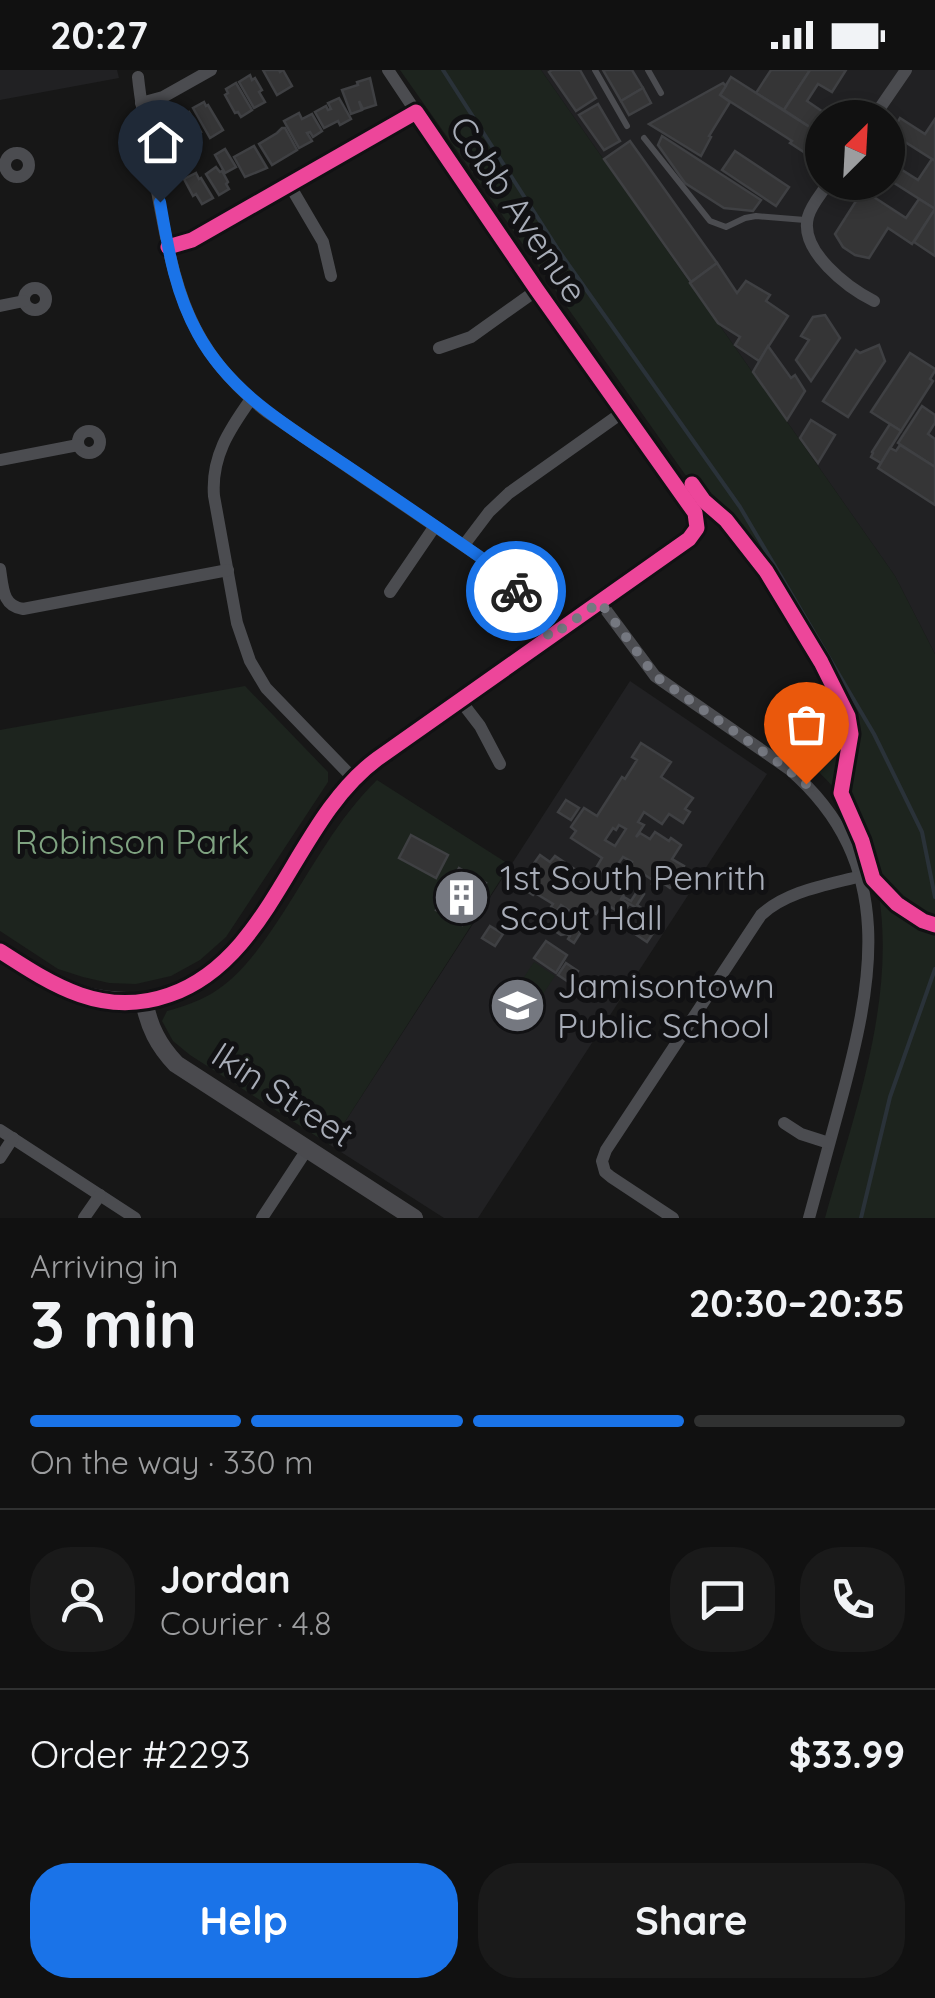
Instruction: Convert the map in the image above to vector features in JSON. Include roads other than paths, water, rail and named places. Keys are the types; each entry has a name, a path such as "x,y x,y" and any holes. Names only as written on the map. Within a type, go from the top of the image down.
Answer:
{"street":[{"path":"141,103 162,97 211,70"},
{"path":"388,70 416,112"},
{"path":"885,100 906,70"},
{"path":"138,77 175,281 198,334 222,369 251,399 464,545 504,577 550,637"},
{"name":"Cobb Avenue","path":"168,247 192,240 416,112 695,513 698,524 689,539 600,602"},
{"path":"290,184 323,242 331,276"},
{"path":"819,200 807,220 808,234 840,279 874,301"},
{"path":"439,348 471,336 537,290"},
{"path":"0,306 24,301"},
{"path":"251,399 224,438 214,472 214,496 239,632 260,679 354,778"},
{"path":"464,545 503,498 623,412"},
{"path":"0,460 78,445"},
{"path":"390,592 435,526"},
{"path":"0,569 6,600 23,610 228,570"},
{"path":"0,951 73,994 108,1001 144,1002 204,978 238,950 354,778 600,602 655,676 789,769 816,795 844,833 861,876 867,918 863,1005 854,1053 809,1218"},
{"path":"460,700 480,726 500,764"},
{"path":"673,1218 608,1175 602,1161 606,1150 761,915 791,896 861,876"},
{"name":"Ikin Street","path":"144,1002 156,1039 176,1064 414,1218"},
{"path":"784,1123 829,1144"},
{"path":"0,1130 135,1218"},
{"path":"0,1158 13,1138"},
{"path":"262,1218 308,1148"},
{"path":"84,1218 100,1195"}],"lane":[{"path":"595,70 628,126"},
{"path":"648,70 661,93"},
{"path":"644,138 717,226 726,227 756,216 807,220"}],"waterway":[{"path":"443,70 561,254 740,507 874,734 922,832 935,897"},
{"path":"861,1218 890,1097 935,969"}],"place":[{"name":"1st South Penrith Scout Hall","path":"461,897"},
{"name":"Jamisontown Public School","path":"518,1005"}],"park label":[{"name":"Robinson Park","path":"132,841"}]}
